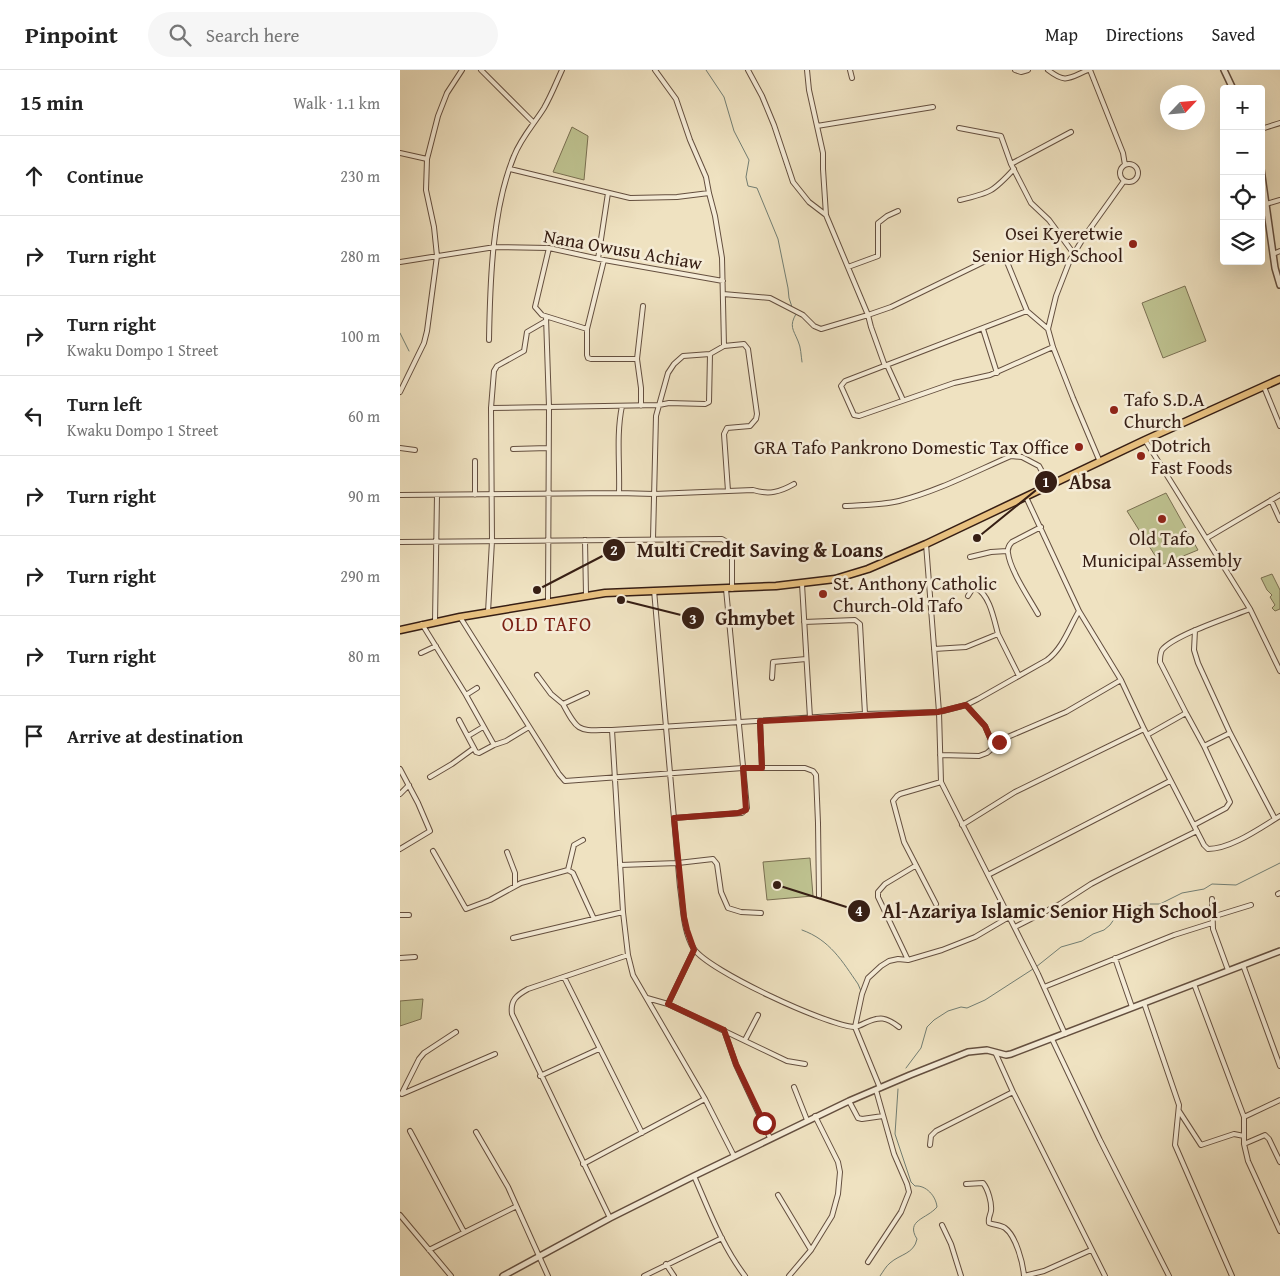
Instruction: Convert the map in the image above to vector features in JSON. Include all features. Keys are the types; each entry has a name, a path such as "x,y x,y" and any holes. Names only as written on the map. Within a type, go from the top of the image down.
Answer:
{"main road":[{"path":"400,630 422,624 586,595 654,590 729,589 802,584 852,575 926,544 1145,440 1280,379"}],"street":[{"path":"400,392 424,343 437,256 434,226 426,190 427,159 444,100 462,70"},
{"path":"480,70 533,122"},
{"path":"489,340 495,247 503,188 520,143 548,101 562,70"},
{"path":"655,70 676,99 690,140 705,172 716,216 722,258 724,346"},
{"path":"748,70 774,124 793,182 809,202 826,215"},
{"path":"807,70 809,90 824,153 823,169 826,215 868,315 870,327 903,400"},
{"path":"850,70 852,78"},
{"path":"1015,70 1021,72 1028,70"},
{"path":"1048,70 1058,78 1065,79 1089,70 1123,153 1125,165"},
{"path":"1224,70 1231,85"},
{"path":"817,126 933,107"},
{"path":"1265,128 1280,123"},
{"path":"959,128 1001,136 1011,164 1031,204 1049,220 1074,254"},
{"path":"1011,164 1071,132"},
{"path":"400,153 427,159"},
{"path":"1130,164 1135,167 1138,174 1134,180 1124,181 1121,178 1121,168 1130,164"},
{"path":"510,169 630,198 649,199 709,193"},
{"path":"960,200 990,192 998,187 1014,169"},
{"path":"1262,175 1275,268 1280,285"},
{"path":"1100,462 1053,347 1048,329 1056,296 1074,254 1124,181"},
{"path":"598,259 608,193"},
{"path":"1266,204 1280,200"},
{"path":"848,267 878,256 878,223 887,216 898,212"},
{"name":"Nana Owusu Achiaw","path":"400,262 495,247 548,248 598,259 723,281"},
{"path":"548,248 535,307 546,319 588,329"},
{"path":"1273,254 1280,251"},
{"path":"723,294 770,298 803,315 814,326 821,329 891,307 1000,254 1005,257 1027,311 1048,329"},
{"path":"604,260 588,329 586,344 588,358 606,360 637,359"},
{"path":"641,406 641,388 637,359 643,306"},
{"path":"1027,311 842,383 840,386 845,399 856,416 954,384 997,373 1053,347"},
{"path":"546,319 548,601"},
{"path":"488,612 492,541 492,408 494,371 497,366 524,351 527,332 546,319"},
{"path":"983,329 997,373"},
{"path":"653,538 656,416 668,373 683,356 710,354 724,346 744,344 746,345 757,414 756,419 750,426 726,428 724,434 728,491"},
{"path":"492,408 707,403 710,395 710,354"},
{"path":"1264,387 1280,426"},
{"path":"619,493 618,451 622,406"},
{"path":"1145,440 1250,610 1280,671"},
{"path":"400,448 416,450"},
{"path":"513,449 548,448"},
{"path":"845,506 892,502 915,496 958,481 1016,455 1039,466 1050,486"},
{"path":"475,461 475,495"},
{"path":"400,495 654,494 753,490 765,494 782,491 794,484"},
{"path":"435,622 437,495"},
{"path":"1207,538 1280,495"},
{"path":"1026,497 1079,611 1121,680 1170,781 1204,845 1208,850 1216,849 1240,839 1280,816"},
{"path":"1271,500 1280,520"},
{"path":"1038,614 1019,580 1007,552 1008,546 1012,542 1041,527"},
{"path":"400,542 653,538 719,538 727,540 732,549 729,589 738,722 747,808 745,812 674,818"},
{"path":"585,540 586,595"},
{"path":"926,544 941,782 1032,961 1065,1034"},
{"path":"970,557 998,551 1007,552"},
{"path":"802,584 810,718"},
{"path":"968,596 973,588 982,592 998,634 1018,676"},
{"path":"654,590 678,863 684,917 694,950 710,964 813,1016 855,1027 882,1018 889,1020 899,1028"},
{"path":"1194,825 1226,808 1230,802 1204,746 1160,662 1160,655 1163,650 1182,636 1250,610"},
{"path":"537,675 551,694 563,704 575,724 581,729 612,730 865,714 938,712 966,705 1055,653 1079,611"},
{"path":"460,617 565,781 743,768 805,768 813,771 816,775 819,896"},
{"path":"804,622 855,620 860,624 865,714"},
{"path":"422,624 466,695 494,745"},
{"path":"1195,630 1194,650 1198,663 1230,733 1275,819"},
{"path":"934,649 966,647 998,634"},
{"path":"421,653 436,646"},
{"path":"772,678 773,662 806,659"},
{"path":"940,755 979,756 1003,739 1066,712 1121,680"},
{"path":"466,695 478,688"},
{"path":"563,704 587,693"},
{"path":"966,705 985,726 994,747"},
{"path":"1147,734 1186,714"},
{"path":"458,720 476,752 479,753 506,741 529,727"},
{"path":"760,721 762,768"},
{"path":"468,736 483,727"},
{"path":"962,825 1015,792 1144,729"},
{"path":"612,730 623,912 628,955 635,980 705,1099 734,1156"},
{"path":"1204,746 1230,733"},
{"path":"430,777 474,748"},
{"path":"400,769 430,830 430,832 400,849"},
{"path":"988,875 1170,781"},
{"path":"936,904 904,842 894,801 900,794 941,782"},
{"path":"400,794 409,785"},
{"path":"1015,927 1060,904 1091,884 1197,831"},
{"path":"568,870 574,845 582,840"},
{"path":"433,852 466,909 490,900 515,886 533,879 568,870 574,873 594,919"},
{"path":"507,852 515,873 515,886"},
{"path":"620,865 715,860 721,892 728,908 741,912 761,913"},
{"path":"908,960 878,897 878,892 885,884 916,866"},
{"path":"1212,899 1212,922 1228,970"},
{"path":"1212,917 1251,905"},
{"path":"513,938 623,912"},
{"path":"400,915 409,915"},
{"path":"868,1262 901,1212 909,1192 894,1154 883,1116 878,1089 855,1027 863,991 870,975 889,961 898,959 908,960 975,937 1009,916"},
{"path":"1044,987 1174,935 1212,922"},
{"path":"668,1004 694,950"},
{"path":"503,1276 610,1218 770,1138 849,1101 968,1052 980,1050 1011,1054 1280,951"},
{"path":"610,1218 540,1076 512,1014 511,1006 513,1000 520,993 628,955"},
{"path":"400,958 414,957"},
{"path":"1115,958 1132,1007"},
{"path":"1243,965 1280,1066"},
{"path":"564,977 642,1133"},
{"path":"1194,984 1244,1117 1244,1144 1248,1161 1280,1231"},
{"path":"647,998 668,1004 787,1061 805,1064"},
{"path":"1144,1003 1171,1080 1179,1111 1201,1145 1234,1134 1244,1136"},
{"path":"745,1040 758,1014"},
{"path":"724,1030 736,1064 770,1138"},
{"path":"401,1094 424,1053 456,1032"},
{"path":"1052,1039 1100,1140 1169,1276"},
{"path":"540,1076 599,1049"},
{"path":"995,1052 1105,1276"},
{"path":"401,1094 495,1054"},
{"path":"794,1087 807,1120"},
{"path":"930,1145 931,1136 936,1131 1013,1092"},
{"path":"583,1164 705,1099"},
{"path":"1244,1117 1280,1100"},
{"path":"849,1101 858,1118 883,1116"},
{"path":"1179,1111 1175,1145 1232,1276"},
{"path":"789,1276 811,1250 832,1216 838,1194 840,1172 832,1149 815,1116"},
{"path":"410,1131 464,1232"},
{"path":"476,1132 508,1188 548,1276"},
{"path":"1244,1144 1265,1135 1269,1139 1280,1162"},
{"path":"694,1176 722,1238 734,1261 745,1276"},
{"path":"966,1184 983,1183 986,1187 991,1206 989,1224 1003,1226 1011,1236 1021,1257 1024,1276 1044,1270 1091,1250"},
{"path":"778,1195 811,1250"},
{"path":"429,1250 515,1206"},
{"path":"401,1217 451,1276"},
{"path":"942,1225 951,1244 959,1275"},
{"path":"644,1276 722,1238"},
{"path":"666,1264 674,1276"},
{"path":"1044,1270 1046,1276"}],"green space":[{"path":"572,127 588,136 584,180 553,172"},
{"path":"1185,286 1206,341 1163,358 1142,303"},
{"path":"1166,493 1198,550 1161,565 1127,511"},
{"path":"1272,574 1280,590 1280,609 1275,611 1272,608 1275,605 1270,597 1272,595 1261,578"},
{"path":"810,858 813,896 767,900 763,862"},
{"path":"423,999 421,1019 400,1026 400,1001"}],"waterway":[{"path":"706,70 724,97 734,131 749,160 746,177 748,186 757,188 778,239 792,307"},
{"path":"796,314 792,328 800,346 802,362"},
{"path":"400,333 409,351"},
{"path":"1036,967 1061,947 1082,941 1104,930 1119,912 1146,904 1160,904 1182,893 1204,889 1212,884 1236,885 1280,863"},
{"path":"802,930 812,934 828,945 846,967 861,991"},
{"path":"906,1068 921,1048 927,1027 934,1020 948,1011 961,1007 967,1008 985,1000 1033,969"},
{"path":"880,1276 890,1263 913,1248 917,1239 914,1233 915,1224 937,1207 935,1199 927,1189 915,1186 911,1182 895,1134 898,1089"}],"place":[{"name":"Osei Kyeretwie Senior High School","path":"1133,244"},
{"name":"Tafo S.D.A Church","path":"1114,410"},
{"name":"GRA Tafo Pankrono Domestic Tax Office","path":"1079,447"},
{"name":"Dotrich Fast Foods","path":"1141,456"},
{"name":"Old Tafo Municipal Assembly","path":"1162,519"},
{"name":"Absa","path":"977,538"},
{"name":"Multi Credit Saving & Loans","path":"537,590"},
{"name":"St. Anthony Catholic Church-Old Tafo","path":"823,594"},
{"name":"Ghmybet","path":"621,600"},
{"name":"Al-Azariya Islamic Senior High School","path":"777,885"}],"district":[{"name":"OLD TAFO","path":"547,624"}],"route":[{"path":"764,1123 730,1051 724,1030 668,1004 694,950 684,917 674,818 745,812 747,808 743,768 762,768 760,721 865,714 938,712 966,705 985,726 994,747 999,742"}]}
